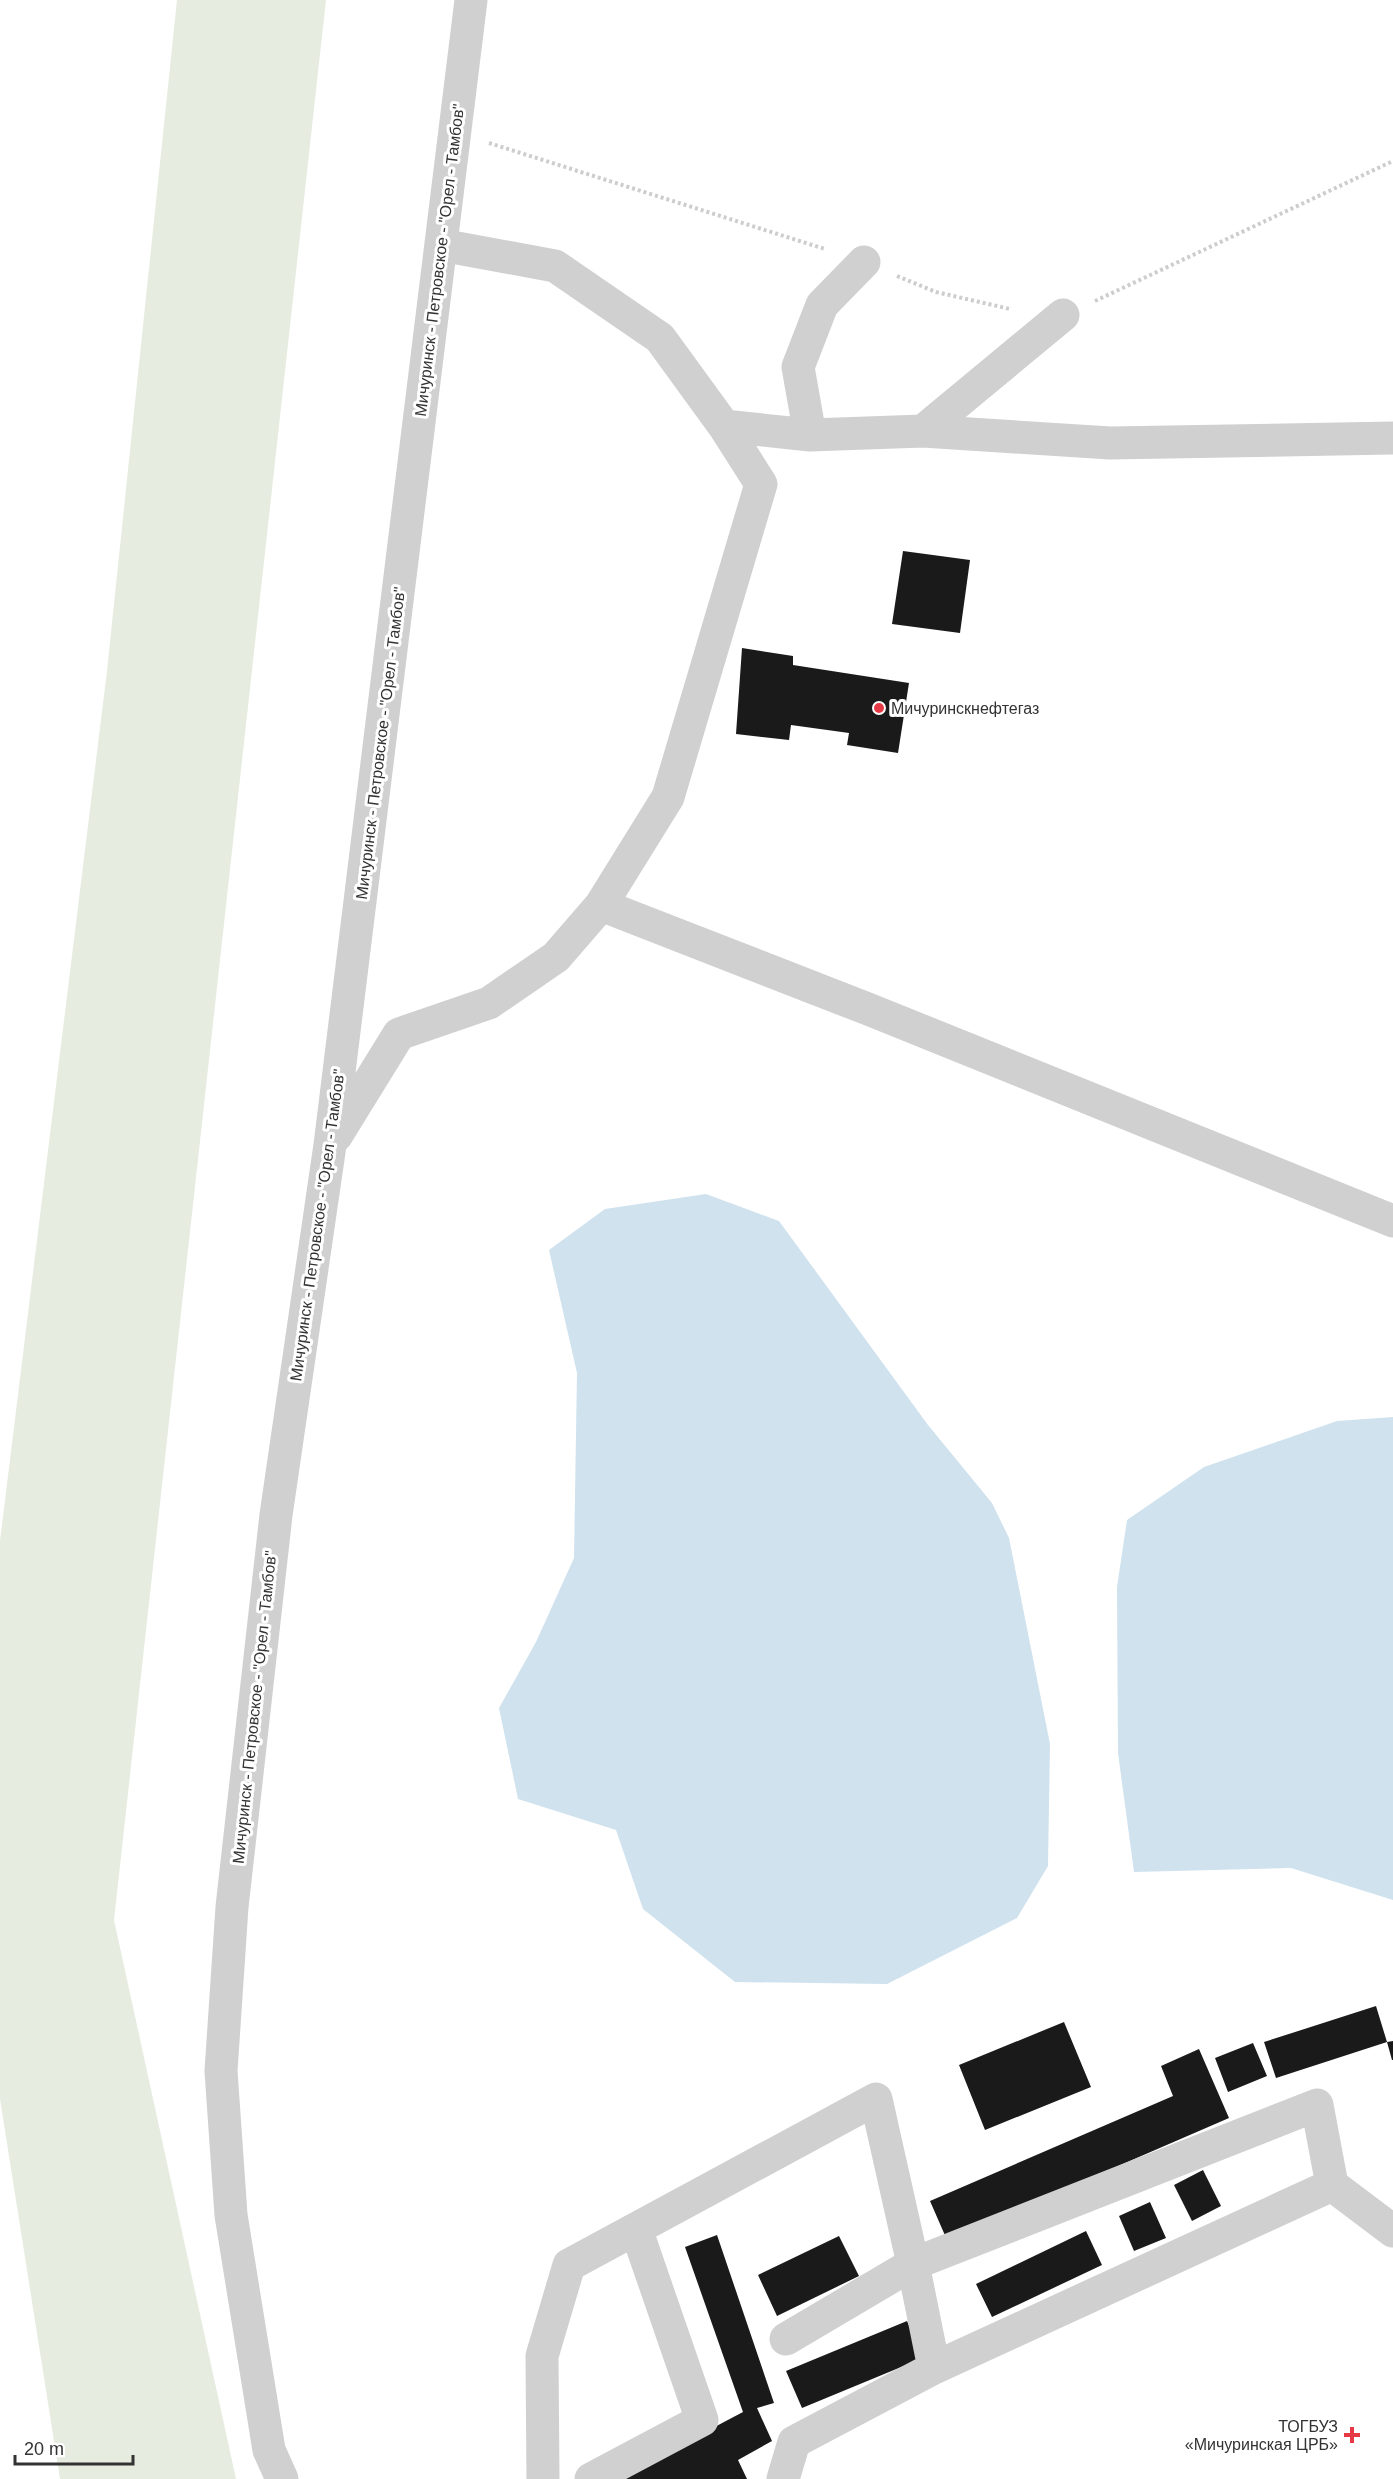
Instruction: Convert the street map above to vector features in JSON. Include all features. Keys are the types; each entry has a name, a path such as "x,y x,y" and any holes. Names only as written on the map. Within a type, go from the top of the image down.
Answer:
{"street":[{"name":"Мичуринск - Петровское - \"Орел - Тамбов\"","path":"276,2464 231,2215 221,2071 232,1906 276,1515 330,1146 471,0"},
{"path":"330,1146 399,1034 489,1003 556,957 601,905 668,797 761,484 724,426 660,338 555,266 441,245"},
{"path":"810,435 798,367 822,305 864,262"},
{"path":"924,430 1063,315"},
{"path":"724,426 810,435 924,430 1110,443 1393,438"},
{"path":"601,905 879,1013 1393,1221"},
{"path":"543,2479 542,2356 569,2265 876,2099 934,2368"},
{"path":"786,2339 913,2264 1317,2105 1332,2185 1393,2232"},
{"path":"783,2479 794,2442 934,2368 1332,2185"},
{"path":"591,2479 702,2420 636,2229"}],"path":[{"path":"454,133 864,262 936,292 1000,308 1063,315 1393,161"}],"shaded area":[{"path":"177,0 326,0 114,1920 236,2479 60,2479 0,2099 0,1541 107,671"}],"water":[{"path":"706,1194 779,1221 928,1425 992,1503 1009,1538 1050,1744 1048,1866 1017,1918 887,1984 735,1982 643,1909 616,1830 518,1799 499,1708 536,1642 574,1558 577,1373 549,1250 605,1209"},
{"path":"1393,1417 1393,1900 1291,1868 1134,1872 1118,1753 1117,1587 1127,1520 1204,1467 1337,1421"}],"building":[{"path":"903,551 970,560 960,633 892,624"},
{"path":"742,648 793,656 793,665 909,683 898,753 847,745 849,733 791,725 789,740 736,734"},
{"path":"1376,2006 1387,2042 1276,2078 1264,2042"},
{"path":"1064,2022 1091,2087 985,2130 959,2065"},
{"path":"1393,2041 1393,2060 1392,2060 1387,2042"},
{"path":"1253,2043 1267,2076 1228,2092 1215,2058"},
{"path":"1199,2049 1229,2118 947,2240 930,2201 1173,2096 1161,2066"},
{"path":"1203,2170 1221,2206 1192,2221 1174,2185"},
{"path":"1150,2202 1166,2238 1134,2251 1119,2216"},
{"path":"1086,2231 1102,2265 992,2317 976,2284"},
{"path":"717,2235 774,2403 757,2408 772,2441 738,2460 747,2479 616,2479 743,2412 685,2247"},
{"path":"839,2236 859,2276 777,2316 758,2275"},
{"path":"907,2321 923,2358 802,2408 786,2371"}],"place":[{"name":"Мичуринскнефтегаз","path":"879,708"},
{"name":"ТОГБУЗ «Мичуринская ЦРБ»","path":"1352,2435"}]}
